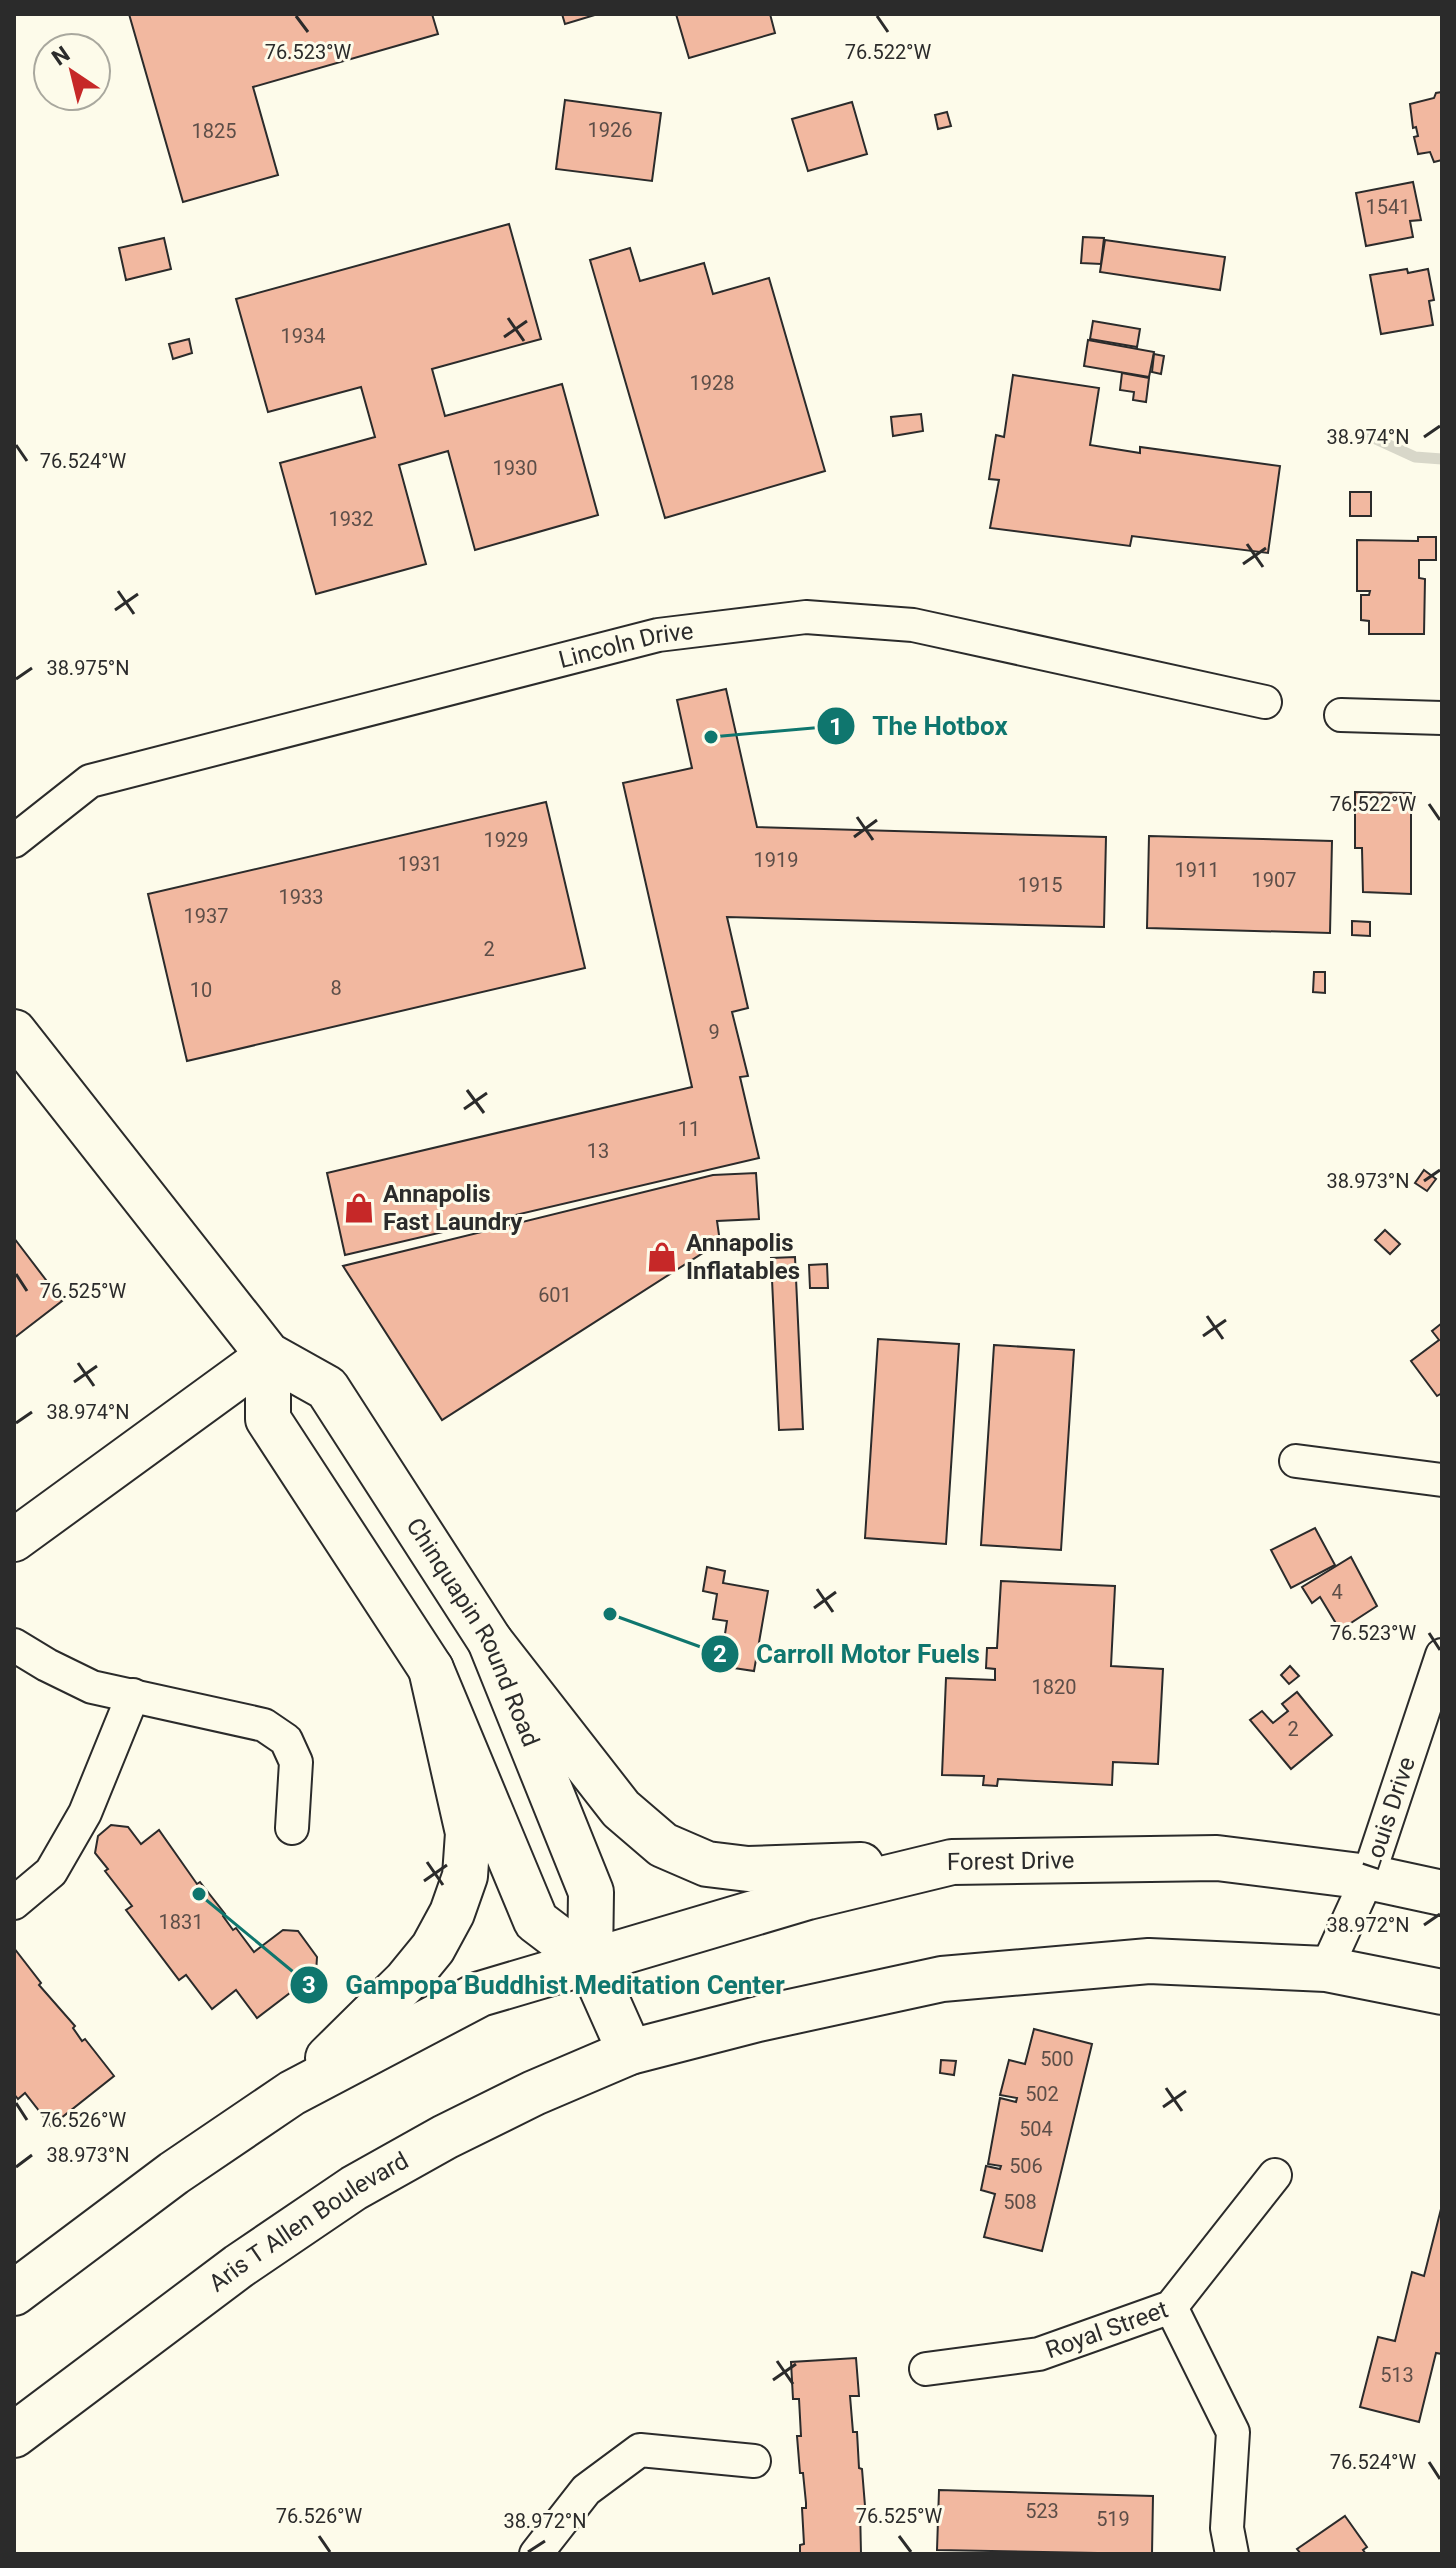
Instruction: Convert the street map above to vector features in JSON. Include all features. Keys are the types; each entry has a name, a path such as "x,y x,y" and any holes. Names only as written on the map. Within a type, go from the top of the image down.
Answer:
{"main road":[{"name":"Chinquapin Round Road","path":"14,1032 268,1355 327,1388 490,1641 591,1892 590,1962 630,2052"},
{"name":"Chinquapin Round Road","path":"268,1355 268,1419 431,1669 536,1921 590,1962"},
{"path":"490,1641 621,1809 663,1845 707,1864 748,1869 952,1862"},
{"path":"292,2093 406,1981 433,1948 452,1913 465,1876 468,1833 431,1669"},
{"name":"Forest Drive","path":"590,1962 808,1897 952,1862 1217,1858 1368,1877 1442,1893"},
{"path":"630,2052 758,2019 942,1979 1149,1961 1326,1969 1442,1992"},
{"path":"14,2293 174,2173 292,2093 480,1994 590,1962"},
{"name":"Aris T Allen Boulevard","path":"14,2435 239,2266 354,2188 445,2137 534,2093 630,2052"}],"street":[{"name":"Lincoln Drive","path":"14,841 90,781 631,641 806,617 913,625 1265,702"},
{"path":"1341,715 1442,718"},
{"path":"14,1540 268,1355"},
{"path":"1296,1461 1442,1480"},
{"path":"14,1645 92,1687 264,1725 286,1740 296,1762 292,1828"},
{"name":"Louis Drive","path":"1326,1969 1368,1877 1442,1655"},
{"path":"14,1903 51,1872 78,1825 133,1695"},
{"name":"Royal Street","path":"926,2369 1039,2354 1171,2307 1275,2175"},
{"path":"1171,2307 1233,2432 1227,2528 1232,2554"},
{"path":"536,2554 586,2490 640,2450 754,2461"}],"building":[{"path":"129,14 432,14 438,34 253,87 278,175 183,202"},
{"path":"562,14 598,14 565,24"},
{"path":"676,14 770,14 775,33 689,58"},
{"path":"1442,92 1442,160 1434,162 1430,152 1418,154 1414,137 1418,136 1416,127 1413,128 1410,104 1434,98 1436,93"},
{"path":"565,100 661,113 652,181 556,169"},
{"path":"852,102 867,154 808,171 792,119"},
{"path":"947,112 951,126 938,129 935,115"},
{"path":"1413,182 1421,220 1410,221 1413,237 1366,246 1356,193"},
{"path":"509,224 541,339 432,369 445,416 562,384 598,515 475,550 448,451 399,465 426,564 316,594 280,463 375,437 361,387 268,412 236,299"},
{"path":"1083,237 1104,238 1101,264 1081,263"},
{"path":"164,238 171,269 126,280 119,248"},
{"path":"1105,240 1225,257 1220,290 1100,272"},
{"path":"630,248 640,281 704,263 713,294 769,278 825,471 665,518 590,260"},
{"path":"1407,269 1408,273 1428,269 1434,300 1429,301 1433,325 1381,334 1370,275"},
{"path":"1093,321 1140,329 1137,347 1090,339"},
{"path":"189,339 192,353 173,359 169,344"},
{"path":"1088,340 1154,352 1149,377 1084,366"},
{"path":"1154,354 1164,356 1161,374 1152,372"},
{"path":"1122,373 1149,378 1146,402 1133,400 1134,392 1120,390"},
{"path":"1013,375 1099,388 1090,445 1140,453 1140,447 1280,466 1268,553 1132,536 1130,546 990,528 999,480 989,479 996,435 1004,437"},
{"path":"921,414 923,431 893,436 891,417"},
{"path":"1350,492 1371,492 1371,516 1350,516"},
{"path":"1418,537 1436,537 1436,560 1419,560 1419,578 1425,579 1424,634 1369,634 1369,621 1361,620 1361,595 1369,595 1370,591 1357,591 1357,540 1418,541"},
{"path":"726,689 757,827 1106,837 1104,927 727,917 748,1008 732,1012 748,1076 740,1077 759,1158 345,1255 327,1173 692,1087 623,783 692,768 677,700"},
{"path":"1355,792 1411,793 1411,894 1363,892 1362,848 1355,848"},
{"path":"546,802 585,968 187,1061 148,894"},
{"path":"1149,836 1332,841 1330,933 1147,928"},
{"path":"1352,921 1370,922 1370,936 1352,935"},
{"path":"1314,972 1325,972 1325,993 1313,992"},
{"path":"1424,1170 1436,1179 1427,1191 1415,1183"},
{"path":"756,1173 759,1219 717,1221 720,1242 442,1420 343,1266 713,1175"},
{"path":"1385,1230 1400,1244 1390,1254 1375,1240"},
{"path":"14,1238 62,1301 14,1338"},
{"path":"795,1257 803,1429 779,1430 771,1258"},
{"path":"827,1264 828,1288 810,1288 809,1265"},
{"path":"1442,1323 1442,1393 1437,1396 1411,1361 1439,1340 1432,1331"},
{"path":"878,1339 959,1344 946,1544 865,1538"},
{"path":"994,1345 1074,1350 1061,1550 981,1545"},
{"path":"1315,1528 1335,1565 1291,1588 1271,1550"},
{"path":"1351,1557 1377,1606 1340,1630 1320,1597 1312,1603 1302,1587"},
{"path":"707,1567 725,1571 723,1583 768,1591 754,1671 720,1666 727,1621 713,1619 717,1594 703,1591"},
{"path":"1001,1581 1115,1586 1111,1666 1163,1669 1158,1764 1113,1762 1112,1785 998,1779 997,1786 983,1785 984,1776 942,1775 946,1678 995,1680 995,1669 986,1668 987,1648 997,1648"},
{"path":"1290,1666 1299,1676 1289,1684 1281,1675"},
{"path":"1297,1692 1332,1735 1291,1769 1250,1720 1262,1711 1273,1723 1288,1711 1282,1704"},
{"path":"111,1825 128,1827 141,1844 159,1830 197,1884 200,1882 225,1914 223,1916 233,1930 236,1928 254,1952 283,1930 298,1931 317,1957 316,1973 257,2018 236,1990 212,2009 186,1975 179,1980 126,1910 132,1906 95,1853 98,1836"},
{"path":"14,1948 41,1983 39,1985 75,2026 73,2028 82,2041 85,2039 114,2076 51,2126 25,2093 18,2099 14,2094"},
{"path":"1034,2029 1092,2044 1042,2251 984,2237 995,2194 981,2190 986,2166 1000,2169 1001,2166 988,2164 1000,2098 1016,2102 1017,2098 1000,2095 1009,2060 1025,2064"},
{"path":"941,2060 956,2061 954,2075 940,2073"},
{"path":"1442,2205 1442,2354 1436,2353 1419,2422 1360,2407 1378,2337 1395,2341 1412,2272 1424,2276"},
{"path":"856,2358 859,2396 850,2396 865,2506 860,2507 861,2554 800,2554 800,2545 804,2544 802,2508 806,2508 806,2503 797,2436 801,2436 799,2399 793,2399 791,2362"},
{"path":"939,2490 1153,2496 1152,2554 937,2550"},
{"path":"1345,2516 1367,2547 1363,2550 1366,2554 1301,2554 1297,2549"}],"waterway":[{"path":"1365,434 1415,457 1442,459"}],"place":[{"name":"The Hotbox","path":"711,737"},
{"name":"Annapolis Fast Laundry","path":"359,1208"},
{"name":"Annapolis Inflatables","path":"662,1257"},
{"name":"Carroll Motor Fuels","path":"610,1614"},
{"name":"Gampopa Buddhist Meditation Center","path":"199,1894"}]}
